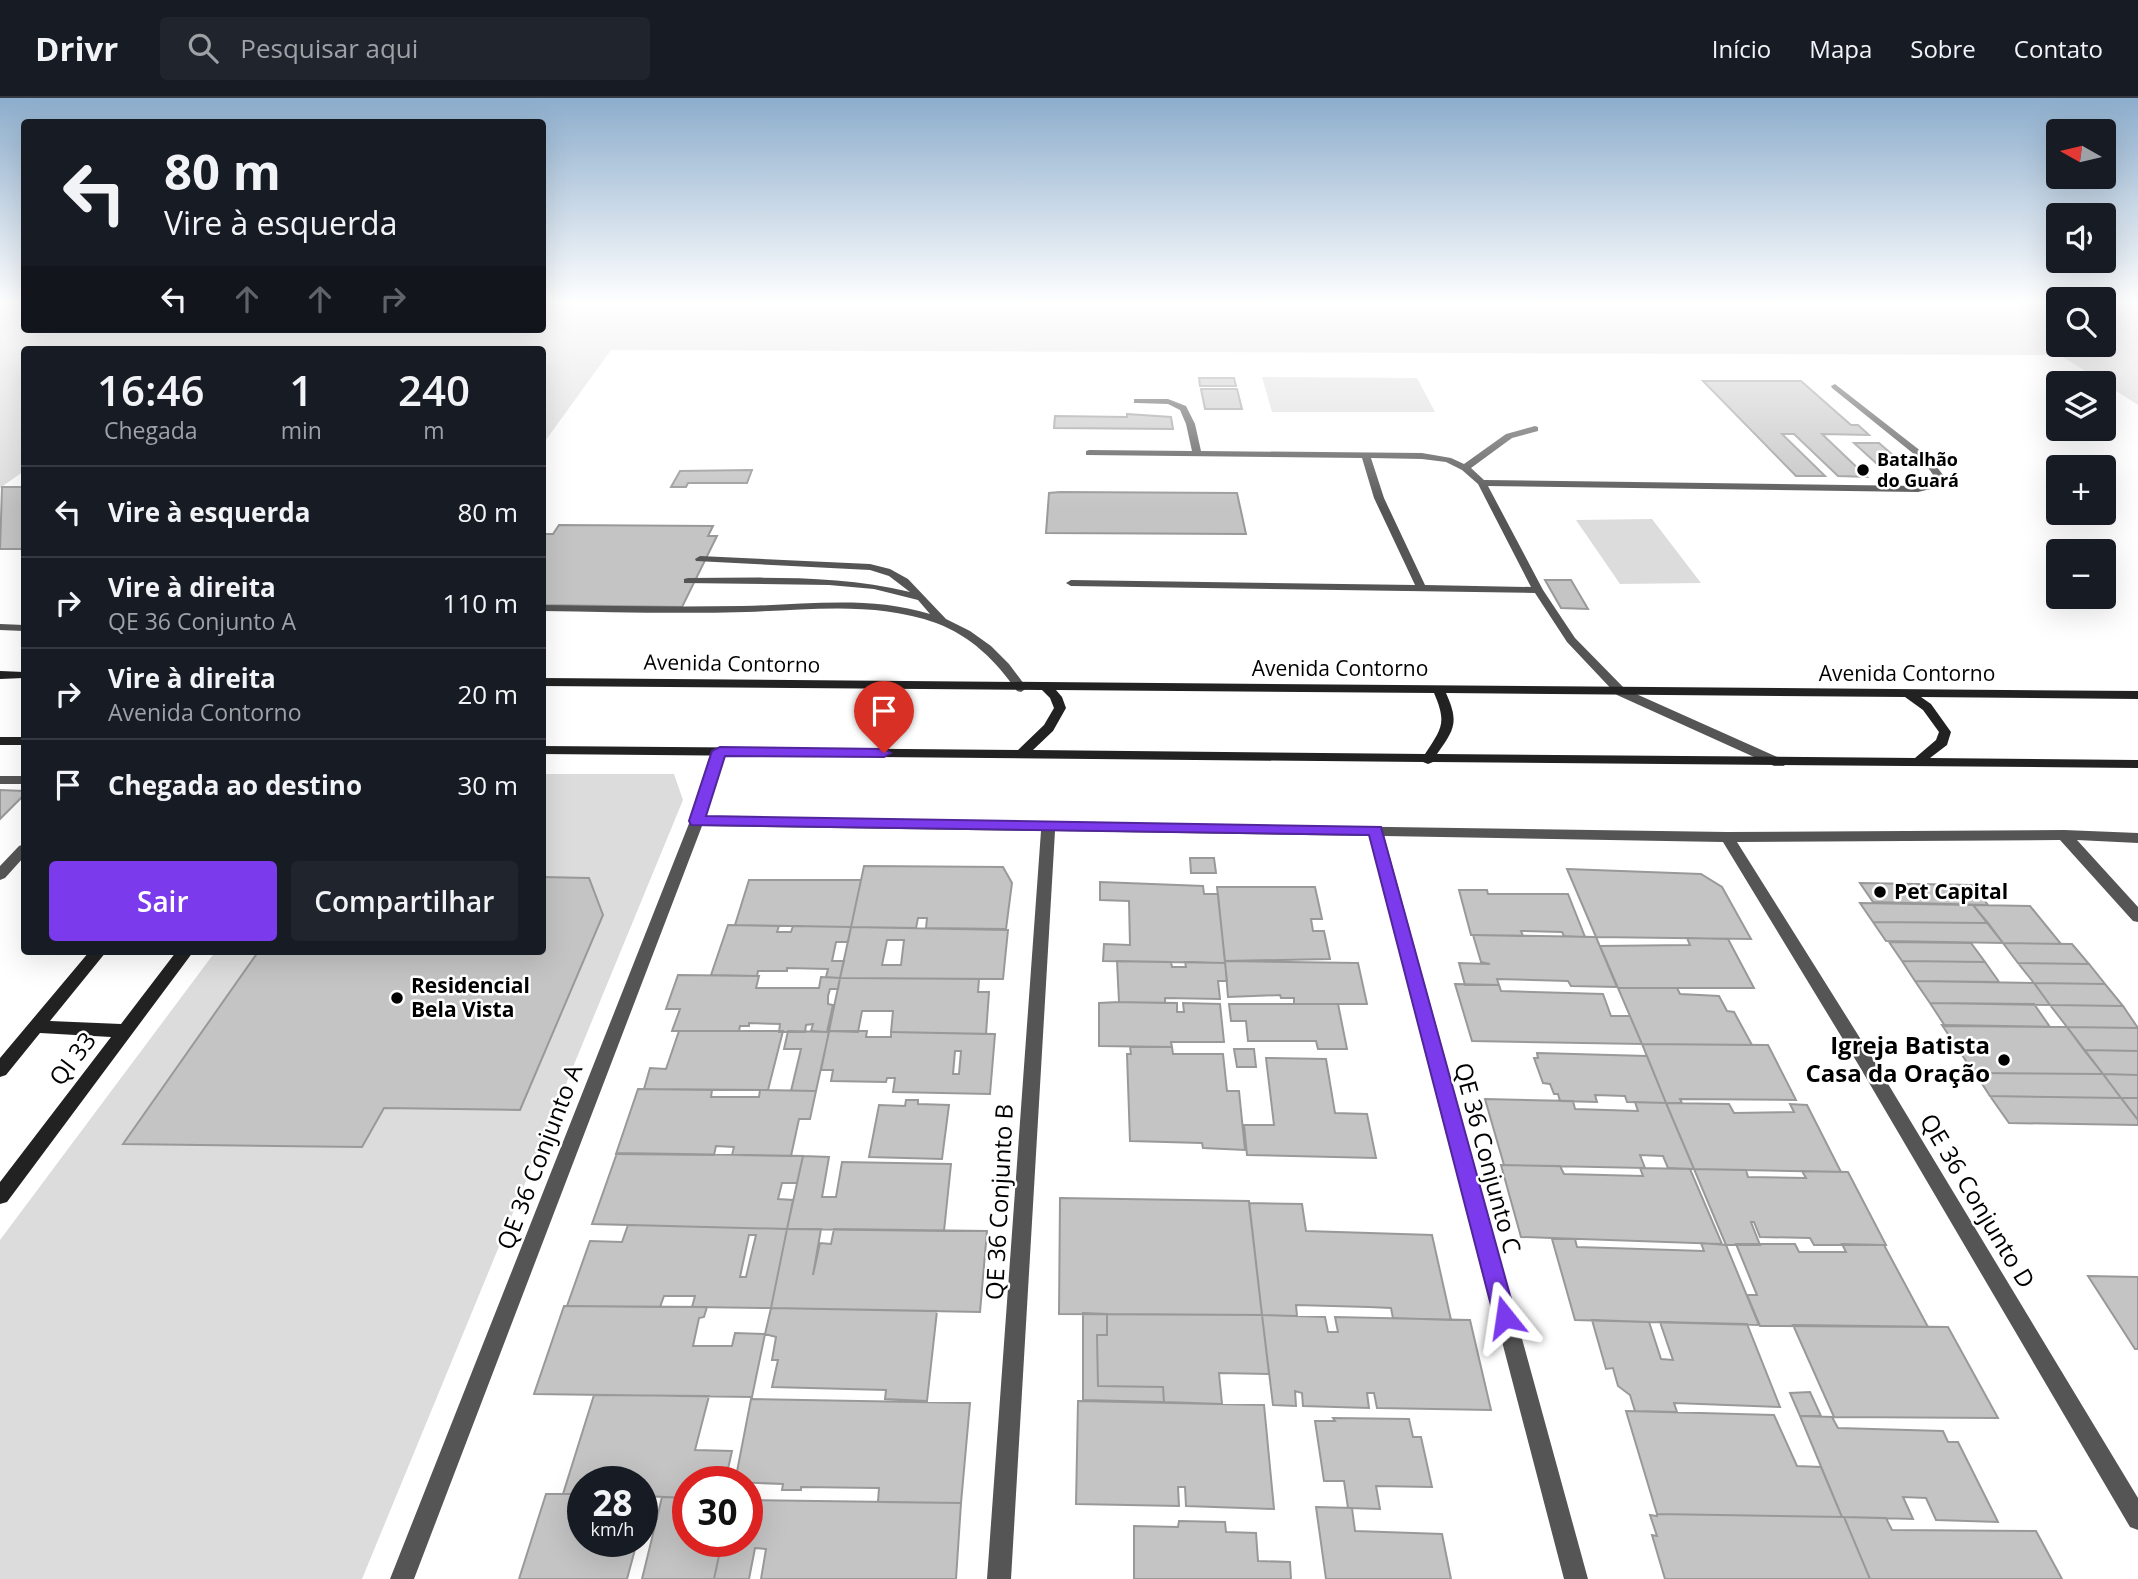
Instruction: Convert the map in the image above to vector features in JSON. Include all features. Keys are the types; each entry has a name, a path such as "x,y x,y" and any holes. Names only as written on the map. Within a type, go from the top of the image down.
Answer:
{"main road":[{"path":"0,675 21,675"},
{"name":"Avenida Contorno","path":"546,682 2138,695"},
{"path":"1021,754 1045,735 1058,715 1060,708 1056,697 1047,688"},
{"path":"1428,760 1433,746 1444,737 1448,727 1448,716 1439,691"},
{"path":"1910,695 1927,707 1945,732 1942,742 1918,762"},
{"path":"0,741 21,741"},
{"path":"546,750 1428,760 2138,764"},
{"path":"0,1070 96,955"},
{"name":"QI 33","path":"0,1196 183,955"},
{"path":"37,1027 126,1031"}],"street":[{"path":"1482,483 1918,489 1936,485 1941,480 1928,461 1835,386"},
{"path":"1137,401 1174,401 1182,405 1188,411 1197,454"},
{"path":"1465,468 1509,436 1535,429"},
{"path":"1089,453 1422,456 1448,460 1465,468 1482,483 1538,590 1571,640 1621,692 1779,763"},
{"path":"1366,455 1379,498 1421,586"},
{"path":"700,559 870,567 890,571 906,580 942,621"},
{"path":"688,581 852,583 922,598"},
{"path":"1071,583 1421,586 1538,590"},
{"path":"546,608 854,607 909,611 942,621 982,643 1001,659 1021,688"},
{"path":"0,627 21,628"},
{"name":"QE 36 Conjunto A","path":"402,1579 696,821 720,751"},
{"path":"0,780 21,780"},
{"path":"696,821 1375,830 1727,838 2064,835 2138,838"},
{"name":"QE 36 Conjunto B","path":"999,1579 1048,827"},
{"name":"QE 36 Conjunto C","path":"1375,830 1435,1062 1576,1579"},
{"path":"2064,835 2138,917"},
{"name":"QE 36 Conjunto D","path":"1727,838 1864,1059 2138,1518"},
{"path":"0,875 21,852"}],"shaded area":[{"path":"0,370 21,370 21,473 0,488"},
{"path":"546,370 596,370 546,440"},
{"path":"2084,370 2138,370 2138,405 2116,391 2116,371"},
{"path":"1262,377 1417,378 1435,412 1272,412"},
{"path":"1652,519 1701,583 1620,584 1576,520"},
{"path":"546,774 674,774 683,800 362,1579 0,1579 0,1240 213,955 546,955"}],"building":[{"path":"1199,378 1234,378 1236,386 1200,386"},
{"path":"1703,381 1801,381 1851,425 1858,425 1869,435 1822,434 1867,477 1838,476 1794,434 1782,434 1825,476 1796,476"},
{"path":"1201,389 1237,389 1242,409 1205,409"},
{"path":"1127,414 1171,417 1173,429 1054,428 1055,416 1127,417"},
{"path":"1854,443 1879,443 1902,463 1876,463"},
{"path":"752,470 747,483 688,483 686,487 671,487 680,471"},
{"path":"2,487 21,487 21,549 0,549"},
{"path":"1049,493 1237,493 1246,534 1046,533"},
{"path":"559,525 713,526 708,536 717,536 682,607 546,605 546,534 553,534"},
{"path":"1545,580 1571,580 1588,609 1561,608"},
{"path":"0,790 21,791 21,798 0,819"},
{"path":"1190,858 1214,858 1216,873 1191,873"},
{"path":"864,866 1003,867 1012,883 1006,929 926,928 927,918 918,918 916,928 851,927"},
{"path":"1567,869 1701,874 1722,887 1751,939 1596,937"},
{"name":"Residencial Bela Vista","path":"546,877 589,878 603,915 520,1110 384,1108 362,1147 123,1144 256,955 546,955"},
{"path":"749,880 861,880 851,927 735,925"},
{"path":"1100,882 1203,886 1204,894 1218,894 1225,963 1103,961 1104,944 1130,945 1129,901 1100,900"},
{"path":"1860,883 1972,885 1988,905 1873,902"},
{"path":"1217,887 1315,887 1322,919 1311,919 1313,931 1324,931 1330,959 1225,961"},
{"path":"1459,890 1487,890 1488,894 1568,894 1585,937 1564,936 1562,932 1521,931 1523,936 1471,935"},
{"path":"1860,903 1973,905 1988,923 1873,922"},
{"path":"1973,905 2030,906 2061,944 2003,943"},
{"path":"1873,922 1988,923 2003,943 1886,941"},
{"path":"728,925 779,926 777,932 791,932 793,926 851,927 848,942 836,942 832,961 844,961 840,978 826,977 828,969 787,968 787,971 758,971 757,976 711,975"},
{"path":"851,927 1008,930 1003,979 840,978","holes":["887,940 904,940 901,965 882,965"]},
{"path":"1473,935 1596,937 1617,987 1571,986 1568,981 1497,979 1499,985 1465,985 1459,963 1490,964 1481,962"},
{"path":"1687,938 1728,939 1754,988 1618,988 1600,946 1690,945"},
{"path":"1889,942 1971,943 1985,962 1902,961"},
{"path":"2003,943 2072,944 2089,964 2018,963"},
{"path":"1117,961 1171,962 1172,967 1186,967 1185,962 1225,963 1227,981 1218,981 1220,999 1165,998 1165,1003 1119,1002"},
{"path":"1225,961 1358,963 1367,1004 1294,1004 1294,998 1281,998 1280,995 1228,997"},
{"path":"1902,961 1985,962 1999,982 1915,981"},
{"path":"2018,963 2089,964 2105,984 2034,983"},
{"path":"678,975 759,976 756,988 819,988 821,977 840,978 838,989 830,989 828,996 828,1004 833,1005 827,1032 811,1031 813,1024 806,1025 805,1032 779,1032 780,1024 749,1023 749,1026 740,1026 739,1031 672,1031 680,1009 666,1009"},
{"path":"840,978 979,979 978,992 989,992 986,1034 891,1032 893,1011 862,1011 858,1032 829,1031"},
{"path":"1915,981 2034,983 2050,1005 1930,1003"},
{"path":"2034,983 2105,984 2123,1006 2050,1005"},
{"path":"1455,984 1499,985 1501,991 1603,994 1611,1016 1630,1016 1642,1044 1472,1041"},
{"path":"1618,988 1677,988 1680,994 1719,996 1727,1011 1734,1012 1752,1045 1642,1044"},
{"path":"1099,1003 1177,1003 1177,1012 1184,1012 1183,1003 1220,1004 1224,1042 1171,1042 1172,1047 1099,1046"},
{"path":"1930,1003 2034,1004 2050,1027 1945,1026"},
{"path":"1229,1004 1338,1004 1347,1049 1318,1049 1316,1041 1248,1041 1246,1021 1231,1021"},
{"path":"2050,1005 2123,1006 2138,1028 2067,1027"},
{"path":"1942,1025 2067,1027 2103,1074 1974,1073"},
{"path":"2067,1027 2138,1028 2138,1051 2084,1050"},
{"path":"679,1031 783,1031 768,1090 644,1089 650,1068 666,1069"},
{"path":"788,1031 829,1032 816,1091 791,1091 801,1049 784,1049"},
{"path":"829,1031 867,1031 866,1037 891,1037 891,1032 995,1034 990,1094 893,1092 895,1078 887,1078 886,1082 831,1081 833,1070 821,1070","holes":["955,1051 961,1051 959,1074 953,1074"]},
{"path":"1642,1044 1768,1045 1796,1100 1680,1099 1682,1103 1666,1103"},
{"path":"1130,1047 1172,1047 1173,1054 1223,1054 1227,1091 1239,1091 1245,1150 1203,1148 1202,1143 1130,1141 1127,1054 1131,1054"},
{"path":"1234,1049 1254,1049 1256,1067 1237,1067"},
{"path":"2084,1050 2138,1051 2138,1075 2103,1074"},
{"path":"1537,1053 1647,1056 1666,1103 1627,1102 1625,1096 1595,1095 1597,1102 1560,1101 1550,1084 1543,1083 1534,1058 1538,1058"},
{"path":"1266,1058 1326,1059 1335,1113 1367,1114 1376,1158 1247,1155 1244,1125 1274,1125"},
{"path":"1975,1073 2103,1074 2121,1098 1990,1096"},
{"path":"2103,1074 2138,1075 2138,1098 2121,1098"},
{"path":"638,1089 712,1090 711,1097 759,1097 760,1090 816,1091 810,1119 799,1119 791,1156 732,1155 734,1147 716,1146 714,1155 616,1154"},
{"path":"1990,1096 2121,1098 2138,1120 2138,1125 2009,1123"},
{"path":"2121,1098 2138,1098 2138,1120"},
{"path":"1485,1099 1573,1101 1575,1109 1638,1111 1635,1102 1666,1103 1694,1169 1668,1168 1663,1156 1640,1155 1645,1168 1504,1165"},
{"path":"906,1100 918,1100 918,1104 949,1105 942,1159 869,1157 879,1105 905,1106"},
{"path":"1666,1103 1729,1104 1734,1113 1794,1112 1790,1104 1807,1105 1841,1172 1694,1169"},
{"path":"617,1153 803,1156 797,1183 782,1183 778,1199 793,1200 787,1229 592,1224"},
{"path":"803,1156 829,1157 822,1197 836,1197 842,1162 951,1164 944,1231 787,1229"},
{"path":"1501,1165 1560,1166 1564,1174 1643,1176 1640,1168 1690,1169 1722,1244 1521,1237"},
{"path":"1694,1169 1746,1170 1748,1177 1806,1178 1802,1171 1848,1172 1886,1245 1814,1245 1810,1238 1760,1237 1754,1222 1751,1222 1760,1245 1726,1245"},
{"path":"1060,1198 1249,1201 1262,1315 1059,1314"},
{"path":"1249,1203 1302,1204 1306,1231 1432,1235 1451,1320 1393,1318 1391,1308 1296,1305 1297,1316 1262,1315"},
{"path":"628,1225 787,1229 771,1308 692,1307 695,1296 664,1296 660,1307 567,1306 590,1241 622,1242","holes":["749,1235 756,1235 746,1277 740,1277"]},
{"path":"787,1229 821,1229 813,1275 820,1243 831,1244 834,1229 987,1231 980,1312 771,1308"},
{"path":"1552,1239 1575,1239 1577,1247 1704,1251 1701,1243 1726,1245 1759,1325 1575,1320"},
{"path":"1736,1244 1795,1244 1799,1252 1846,1252 1842,1244 1884,1245 1928,1327 1760,1326 1747,1295 1757,1295"},
{"path":"2088,1276 2138,1277 2138,1349 2135,1349"},
{"path":"564,1306 707,1307 704,1317 699,1318 693,1346 732,1346 735,1333 765,1334 752,1397 534,1394"},
{"path":"771,1308 937,1311 927,1401 885,1399 886,1390 772,1387 778,1360 772,1360 776,1337 765,1334"},
{"path":"1083,1313 1107,1314 1107,1335 1097,1335 1098,1386 1163,1387 1164,1402 1083,1400"},
{"path":"1107,1314 1262,1315 1269,1374 1219,1373 1222,1404 1164,1402 1163,1387 1098,1386 1097,1335 1107,1335"},
{"path":"1262,1315 1325,1317 1328,1332 1338,1332 1335,1317 1470,1320 1491,1410 1377,1408 1374,1393 1367,1393 1369,1408 1303,1406 1302,1393 1295,1391 1296,1406 1273,1405"},
{"path":"1592,1320 1649,1322 1661,1359 1673,1360 1660,1322 1747,1324 1780,1407 1674,1403 1677,1412 1635,1411 1630,1395 1618,1386 1613,1368 1606,1369"},
{"path":"1793,1325 1948,1327 1998,1418 1834,1417"},
{"path":"1810,1392 1821,1416 1800,1416 1790,1393"},
{"path":"594,1395 709,1396 695,1450 732,1451 729,1466 672,1466 672,1497 658,1497 658,1466 572,1466"},
{"path":"751,1399 970,1403 961,1503 878,1502 879,1488 801,1487 801,1490 782,1490 783,1484 763,1483 763,1466 738,1466"},
{"path":"1078,1401 1264,1405 1274,1509 1186,1506 1185,1487 1178,1487 1179,1506 1076,1504"},
{"path":"1626,1411 1774,1415 1797,1466 1821,1467 1842,1517 1657,1514"},
{"path":"1800,1416 1832,1417 1838,1428 1943,1431 1948,1442 1958,1442 1998,1522 1936,1520 1926,1498 1903,1497 1913,1519 1842,1517"},
{"path":"1333,1418 1409,1419 1413,1437 1421,1437 1432,1487 1376,1486 1380,1509 1348,1508 1344,1481 1324,1481 1315,1421 1335,1421"},
{"path":"546,1494 567,1494 567,1557 633,1557 627,1579 519,1579"},
{"path":"662,1497 672,1497 672,1557 719,1557 714,1579 642,1579 647,1557 658,1557 658,1513"},
{"path":"763,1500 961,1503 956,1579 761,1579 766,1549 763,1549"},
{"path":"1316,1507 1352,1508 1355,1531 1442,1534 1451,1579 1326,1579"},
{"path":"1650,1515 1844,1517 1870,1579 1665,1579 1652,1535 1657,1536"},
{"path":"1844,1517 1886,1518 1892,1530 2036,1531 2062,1579 1870,1579"},
{"path":"1179,1521 1225,1522 1226,1532 1256,1533 1258,1561 1290,1562 1291,1579 1134,1579 1134,1526 1178,1527"},
{"path":"719,1557 753,1557 749,1579 714,1579"}],"place":[{"name":"Batalhão do Guará","path":"1863,470"},
{"name":"Pet Capital","path":"1880,892"},
{"name":"Residencial Bela Vista","path":"397,998"},
{"name":"Igreja Batista Casa da Oração","path":"2004,1060"}],"route":[{"path":"884,753 720,751 696,821 1375,830 1505,1317"}]}
